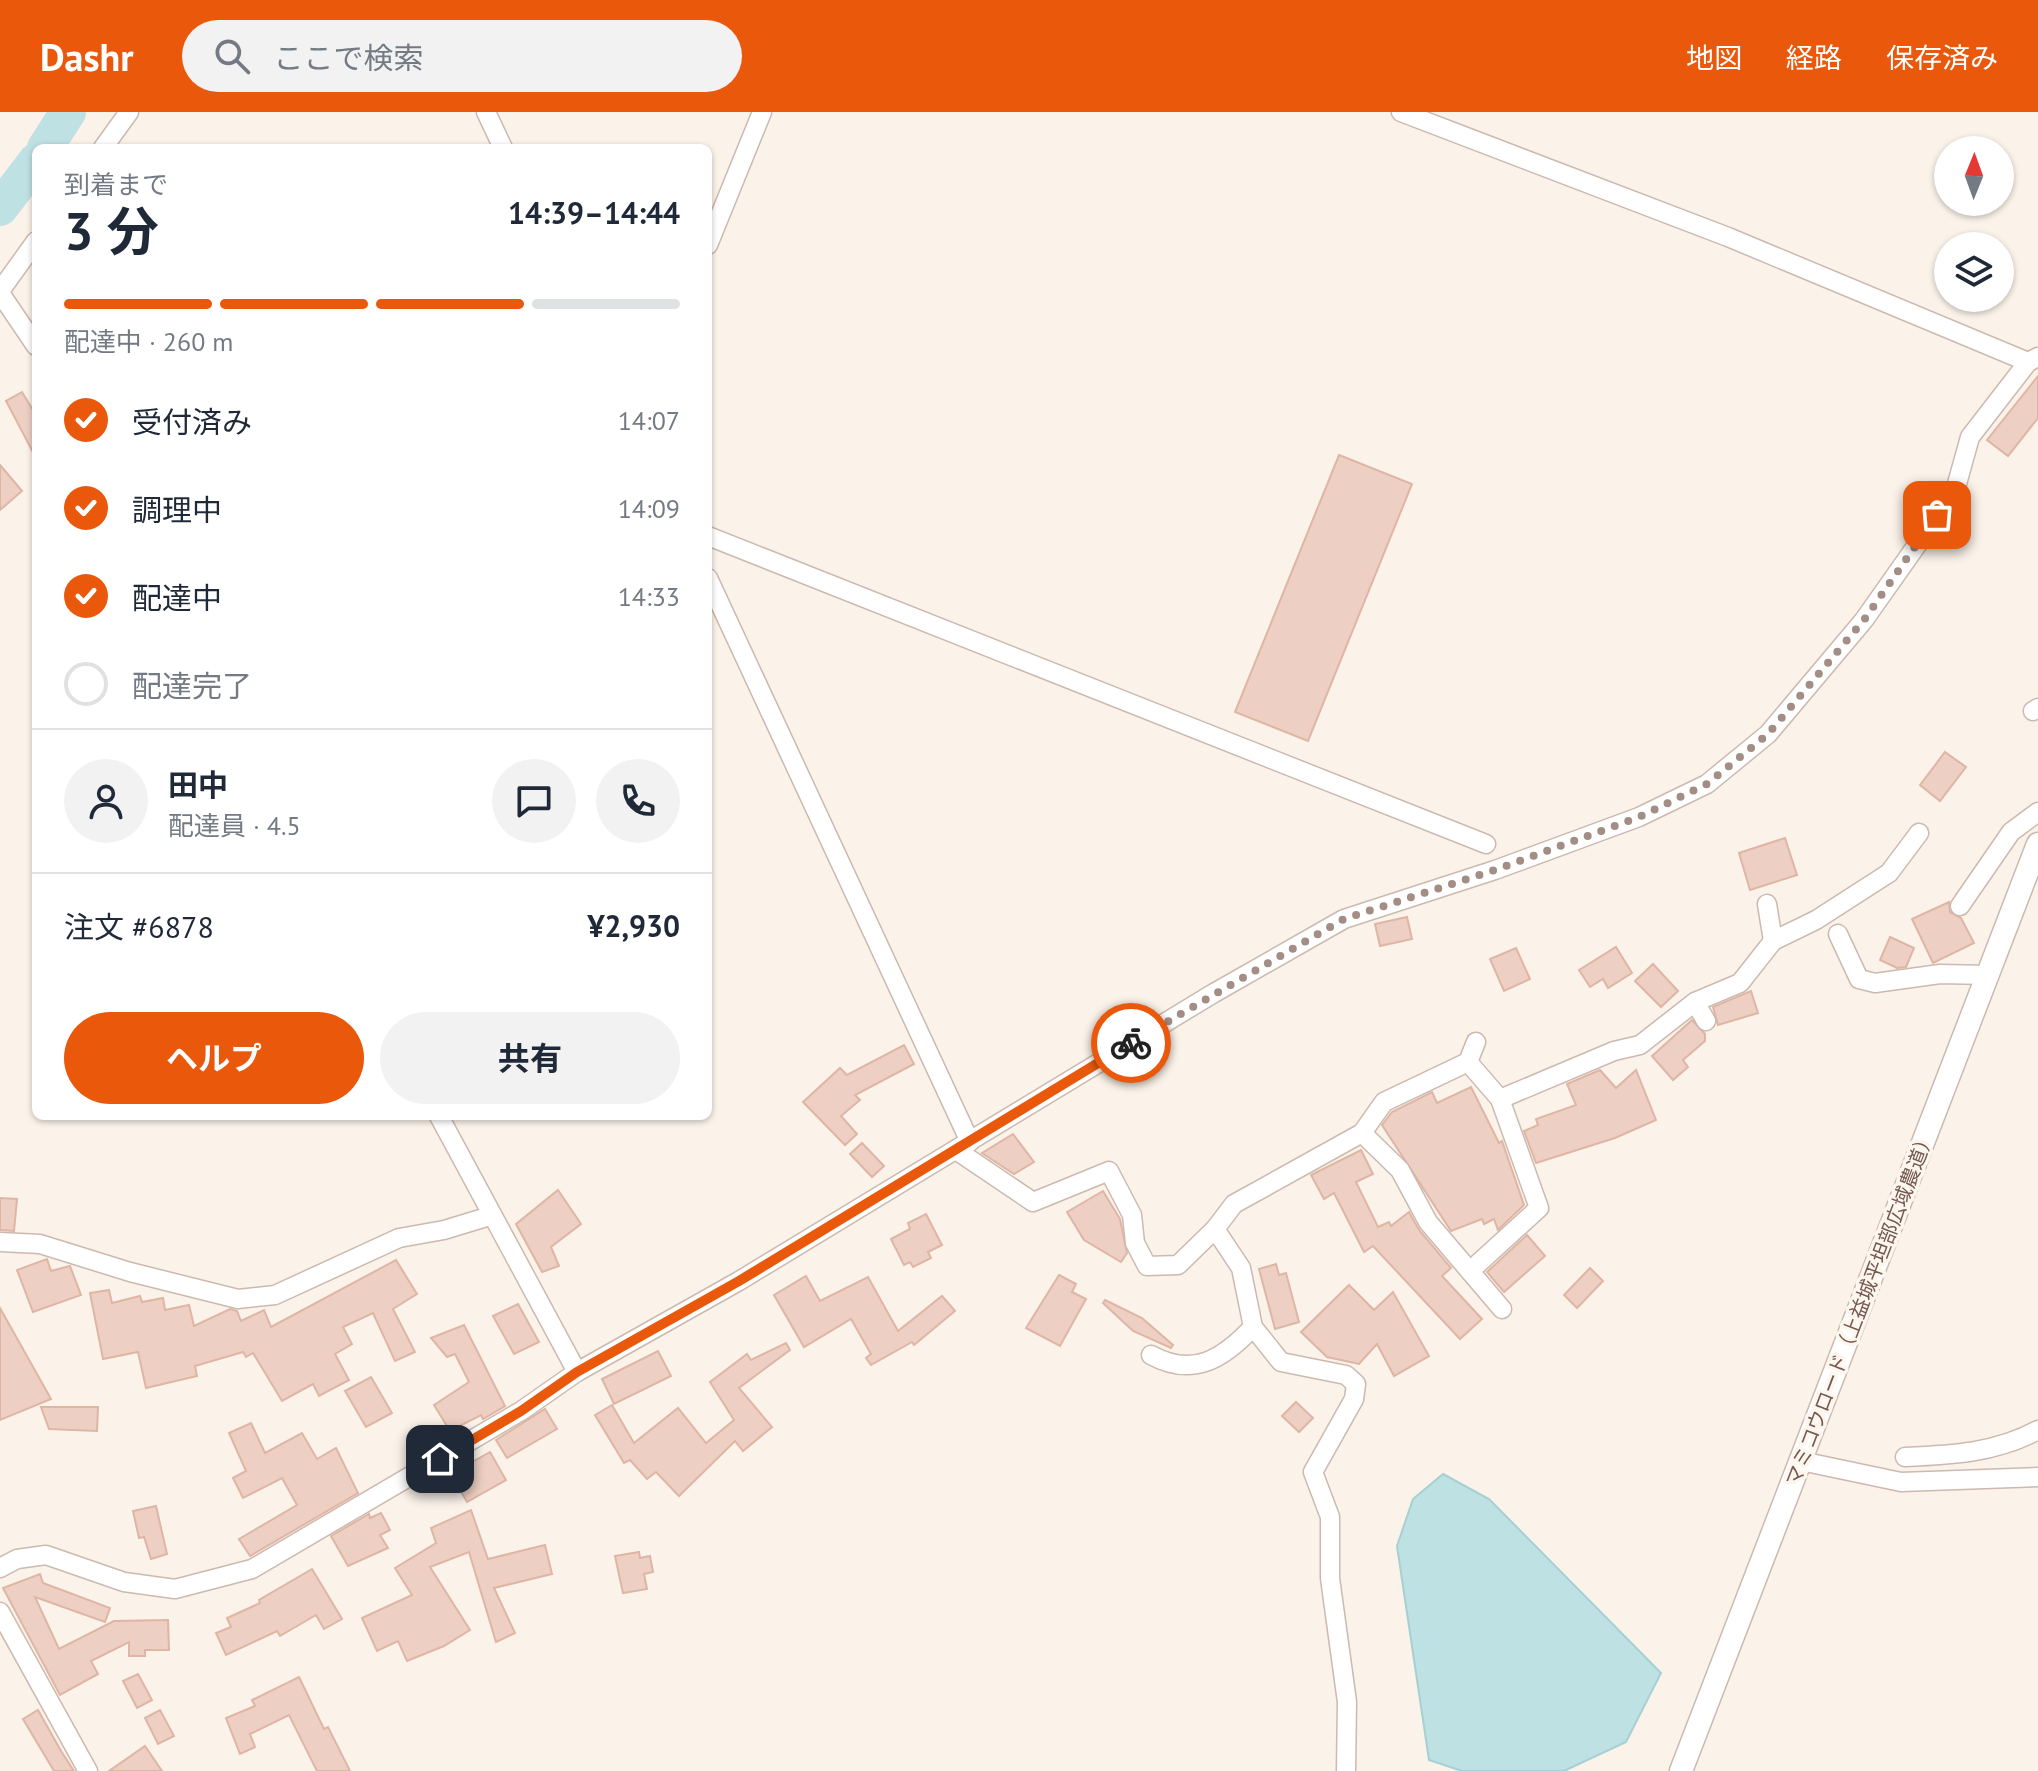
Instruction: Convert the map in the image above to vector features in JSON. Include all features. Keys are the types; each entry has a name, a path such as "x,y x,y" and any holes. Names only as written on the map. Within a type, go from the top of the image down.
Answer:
{"street":[{"path":"106,144 129,112"},
{"path":"486,112 501,144"},
{"path":"712,235 762,112"},
{"path":"0,1568 17,1559 46,1555 124,1582 175,1589 252,1569 521,1411 577,1372 739,1281 1214,993 1344,919 1495,870 1639,817 1707,784 1768,734 1864,620 1955,491 1970,437 2033,359 1728,237 1706,232 1401,112"},
{"path":"32,247 0,292 32,340"},
{"path":"712,538 1486,844"},
{"path":"712,587 963,1146 1033,1202 1110,1162 1132,1215 1135,1243 1147,1266 1178,1265 1215,1229 1234,1204 1362,1133 1384,1102 1468,1062 1476,1042"},
{"path":"1960,906 2011,832 2038,812"},
{"path":"1500,1099 1614,1051 1640,1045 1695,1002 1740,983 1773,941 1816,920 1889,873 1919,833"},
{"name":"マミコウロード（上益城平坦部広域農道）","path":"1681,1771 1988,975 2031,878 2038,844"},
{"path":"1767,904 1773,941"},
{"path":"1838,934 1859,979 1875,983 1940,974 1988,975"},
{"path":"1695,1002 1706,1021"},
{"path":"1468,1062 1500,1099 1539,1208 1470,1271"},
{"path":"441,1120 490,1216 577,1372"},
{"path":"1362,1133 1400,1170 1428,1222 1502,1309"},
{"path":"0,1242 40,1244 130,1272 238,1299 275,1295 399,1238 444,1230 490,1216"},
{"path":"1215,1229 1241,1268 1253,1327 1281,1362 1346,1375 1356,1384 1354,1399 1313,1472 1330,1517 1330,1578 1347,1702 1346,1771"},
{"path":"1151,1355 1171,1366 1197,1365 1222,1355 1253,1327"},
{"path":"1905,1457 1969,1454 2020,1440 2038,1430"},
{"path":"1801,1461 1901,1482 2038,1477"},
{"path":"0,1612 88,1771"}],"water":[{"path":"1443,1474 1489,1499 1661,1673 1626,1742 1564,1771 1462,1771 1429,1760 1397,1546 1413,1499"}],"building":[{"path":"2038,376 2038,418 2008,456 1987,440"},
{"path":"22,392 32,408 32,450 6,401"},
{"path":"1339,455 1412,484 1308,741 1235,712"},
{"path":"0,465 22,491 0,510"},
{"path":"1945,752 1966,767 1940,801 1920,785"},
{"path":"1785,838 1797,875 1750,890 1739,853"},
{"path":"1949,902 1950,912 1961,918 1974,943 1933,963 1912,919"},
{"path":"1407,917 1412,939 1380,946 1375,924"},
{"path":"1890,937 1914,948 1906,967 1897,968 1880,960"},
{"path":"1616,947 1632,973 1608,988 1603,979 1590,987 1579,970"},
{"path":"1516,948 1530,979 1504,991 1490,959"},
{"path":"1653,964 1678,991 1661,1007 1635,981"},
{"path":"1751,991 1758,1013 1718,1025 1713,1007"},
{"path":"1692,1020 1705,1034 1705,1041 1683,1060 1688,1067 1673,1080 1652,1056"},
{"path":"904,1045 914,1064 855,1095 860,1100 841,1116 857,1134 845,1145 803,1102 840,1068 847,1075"},
{"path":"1600,1070 1616,1088 1636,1070 1656,1120 1615,1138 1536,1163 1524,1131 1538,1125 1536,1119 1576,1105 1567,1084"},
{"path":"1471,1087 1499,1143 1502,1141 1524,1205 1498,1230 1494,1219 1484,1224 1482,1219 1451,1231 1382,1125 1392,1112 1432,1092 1437,1103"},
{"path":"1013,1134 1034,1162 1014,1174 982,1153"},
{"path":"862,1143 884,1166 872,1177 850,1154"},
{"path":"1361,1150 1373,1174 1356,1182 1378,1227 1389,1222 1391,1226 1409,1212 1419,1230 1451,1268 1442,1276 1482,1319 1460,1339 1373,1246 1364,1252 1334,1193 1324,1199 1311,1175"},
{"path":"558,1190 581,1224 551,1247 559,1266 542,1272 516,1224"},
{"path":"1103,1191 1120,1219 1127,1253 1121,1262 1084,1240 1067,1212"},
{"path":"0,1198 17,1199 14,1231 0,1230"},
{"path":"926,1214 942,1245 928,1252 931,1258 913,1267 910,1262 904,1265 891,1239 910,1229 908,1223"},
{"path":"1527,1235 1545,1256 1504,1292 1487,1272"},
{"path":"47,1259 51,1271 70,1266 81,1295 33,1312 17,1270"},
{"path":"396,1260 417,1294 393,1309 415,1352 395,1361 373,1313 343,1327 352,1344 335,1354 349,1380 319,1396 313,1384 282,1401 253,1353 246,1357 243,1352 195,1366 197,1376 146,1388 138,1352 103,1359 90,1293 109,1290 112,1303 140,1296 142,1302 163,1298 165,1310 189,1305 194,1326 230,1309 237,1311 241,1321 264,1310 271,1327"},
{"path":"1276,1264 1279,1275 1286,1273 1299,1322 1275,1329 1259,1269"},
{"path":"1590,1268 1603,1281 1577,1308 1564,1295"},
{"path":"1059,1275 1076,1284 1072,1292 1086,1299 1060,1346 1026,1328"},
{"path":"806,1276 820,1301 868,1277 898,1331 942,1296 955,1311 914,1345 912,1342 871,1365 866,1358 871,1354 851,1319 804,1347 774,1295"},
{"path":"1349,1285 1374,1310 1393,1292 1429,1356 1394,1376 1377,1344 1359,1364 1327,1357 1301,1332"},
{"path":"1105,1300 1142,1318 1173,1345 1171,1348 1133,1331 1103,1303"},
{"path":"518,1304 539,1342 514,1354 493,1316"},
{"path":"0,1308 51,1399 0,1420"},
{"path":"464,1325 505,1406 483,1419 481,1415 450,1431 434,1405 469,1382 455,1354 447,1357 431,1338"},
{"path":"786,1343 790,1350 739,1388 772,1427 743,1451 735,1441 679,1496 656,1472 647,1479 630,1460 624,1463 595,1415 612,1405 634,1443 678,1408 706,1443 734,1420 710,1382 747,1354 751,1360"},
{"path":"658,1351 671,1376 614,1404 602,1379"},
{"path":"371,1377 392,1413 366,1427 345,1391"},
{"path":"1296,1402 1313,1418 1299,1432 1282,1416"},
{"path":"41,1407 98,1407 97,1431 49,1429"},
{"path":"545,1409 557,1429 507,1458 496,1440"},
{"path":"251,1423 265,1453 302,1433 317,1459 336,1448 358,1493 250,1556 239,1539 297,1505 282,1478 243,1498 233,1478 246,1471 229,1433"},
{"path":"490,1452 506,1480 467,1502 451,1474"},
{"path":"156,1506 167,1554 151,1559 144,1537 139,1538 133,1511"},
{"path":"471,1510 488,1559 545,1545 552,1574 494,1588 515,1633 496,1642 469,1552 430,1567 470,1630 444,1646 407,1661 398,1641 377,1651 362,1618 412,1595 395,1568 436,1543 431,1528"},
{"path":"381,1513 390,1530 380,1535 388,1548 348,1566 331,1536 369,1514 370,1518"},
{"path":"639,1552 640,1558 650,1556 653,1572 644,1574 647,1589 623,1593 615,1556"},
{"path":"312,1569 342,1619 324,1629 316,1615 280,1636 277,1631 226,1655 216,1633 231,1627 227,1618 260,1603 259,1600"},
{"path":"40,1574 43,1583 110,1608 105,1622 35,1597 59,1649 114,1621 168,1620 169,1650 145,1650 145,1656 129,1656 129,1642 91,1661 98,1674 60,1695 3,1588"},
{"path":"138,1674 152,1700 137,1708 123,1681"},
{"path":"299,1677 324,1729 328,1727 350,1771 317,1771 289,1715 250,1734 255,1747 240,1754 226,1718 255,1706 252,1700"},
{"path":"38,1710 74,1771 54,1771 23,1719"},
{"path":"160,1710 174,1736 158,1744 145,1718"},
{"path":"145,1746 162,1771 109,1771"}],"waterway":[{"path":"48,144 68,112"},
{"path":"0,208 32,166"}],"way so far":[{"path":"1131,1043 1344,919 1495,870 1639,817 1707,784 1768,734 1864,620 1937,515"}],"route":[{"path":"440,1459 521,1411 577,1372 739,1281 1131,1043"}]}
